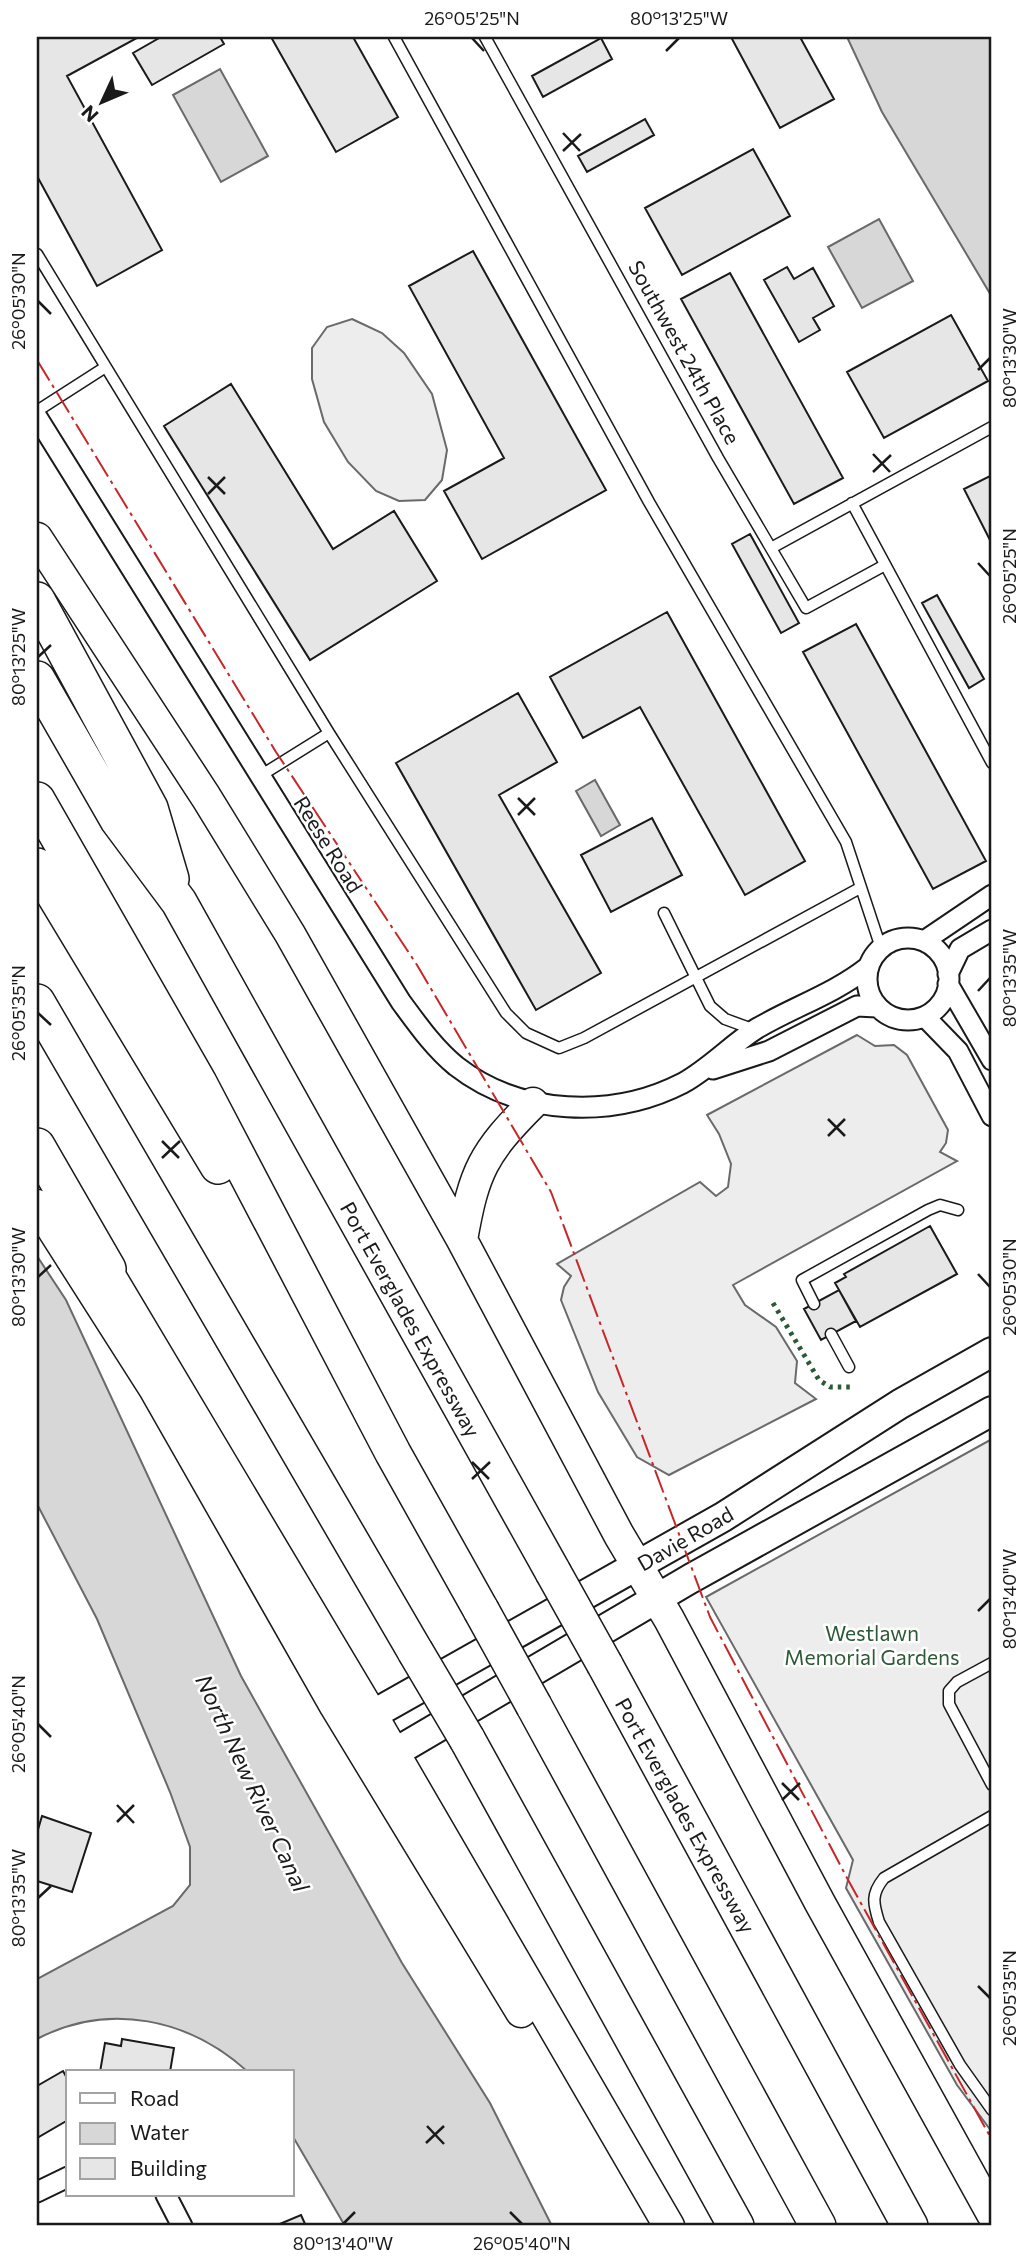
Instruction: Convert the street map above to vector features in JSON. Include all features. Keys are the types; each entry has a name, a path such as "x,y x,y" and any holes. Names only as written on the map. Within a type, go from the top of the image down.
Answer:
{"highway":[{"path":"37,600 150,808 178,902"},
{"name":"Port Everglades Expressway","path":"37,679 118,820 178,902 605,1665 910,2226"},
{"path":"37,800 199,1083 393,1452 818,2226"},
{"path":"37,866 393,1452"},
{"path":"37,1002 467,1739 736,2226"},
{"path":"37,1146 108,1269"}],"main road":[{"path":"37,538 206,797 290,934 462,1240 820,1903 992,2214"},
{"path":"462,1240 471,1188 484,1160 505,1131 533,1103"},
{"path":"37,1170 108,1269 372,1715 668,2226"},
{"path":"37,1205 155,1390 335,1706 571,2093 663,2226"},
{"name":"Davie Road","path":"372,1715 767,1492 900,1405 992,1352"},
{"name":"Davie Road","path":"394,1753 690,1579 992,1411"}],"street":[{"name":"Reese Road","path":"37,417 401,1002 429,1040 457,1066 494,1090 533,1103 596,1107 633,1102 699,1074 769,1051 857,1006 877,1007"},
{"path":"924,941 992,895"},
{"path":"992,930 960,949 948,979 941,1003 925,1017 899,1019 877,1007 867,988 868,967 881,948 902,939 924,941 940,955 948,979 992,1060"},
{"name":"Reese Road","path":"699,1074 755,1030 847,982 868,967"},
{"path":"925,1017 958,1051 992,1116"},
{"path":"37,2192 66,2178"},
{"path":"167,2196 182,2226"}],"lane":[{"path":"394,37 649,502 846,842 881,948"},
{"name":"Southwest 24th Place","path":"485,37 718,458 773,547 806,608 885,565"},
{"path":"37,254 104,368 329,733 506,1013 526,1033 559,1048 584,1038 860,888"},
{"path":"37,411 104,368"},
{"path":"773,547 992,426"},
{"path":"852,503 992,763"},
{"path":"260,776 329,733"},
{"path":"664,912 710,1006 725,1019 755,1030"},
{"path":"814,1304 802,1280 928,1210 940,1205 958,1210"},
{"path":"831,1335 849,1367"},
{"path":"992,1663 957,1682 949,1691 950,1704 992,1785"},
{"path":"992,1816 884,1878 875,1890 873,1903 879,1922 960,2065 992,2110"}],"shaded area":[{"path":"352,319 382,333 404,353 432,394 447,450 442,480 425,500 399,501 376,491 348,462 324,422 312,379 312,348 327,327"},
{"path":"857,1035 875,1046 894,1045 907,1055 948,1130 946,1143 940,1152 957,1161 733,1285 745,1305 776,1327 797,1361 795,1383 816,1399 669,1475 637,1457 598,1392 561,1300 564,1287 571,1276 557,1264 700,1182 716,1196 728,1187 731,1164 719,1134 707,1115"},
{"name":"Westlawn Memorial Gardens","path":"992,1439 992,2132 957,2085 846,1888 853,1860 706,1597"}],"water":[{"path":"847,37 992,37 992,297 882,112"},
{"path":"220,69 268,156 221,182 173,95"},
{"path":"879,219 913,281 862,308 828,247"},
{"path":"595,780 620,825 601,836 576,791"},
{"name":"North New River Canal","path":"37,1256 66,1300 241,1676 402,1963 490,2103 552,2226 345,2226 294,2138 294,2070 245,2070 201,2039 148,2021 92,2021 64,2027 37,2039 37,1979 173,1906 190,1885 190,1847 170,1792 97,1619 37,1504"}],"building":[{"path":"37,37 137,38 67,76 162,250 97,286 37,176"},
{"path":"161,37 220,37 224,44 152,85 133,53"},
{"path":"271,37 353,37 398,117 336,152"},
{"path":"731,37 800,37 834,99 780,128"},
{"path":"601,38 612,59 543,97 532,76"},
{"path":"645,119 654,135 587,172 578,156"},
{"path":"753,149 790,216 682,275 645,208"},
{"path":"473,251 606,490 482,559 444,491 504,458 409,286"},
{"path":"787,267 794,279 813,268 834,306 813,318 820,330 799,342 764,280"},
{"path":"730,273 843,478 794,504 681,299"},
{"path":"951,315 988,381 884,438 847,372"},
{"path":"231,384 333,549 394,511 437,581 310,660 164,426"},
{"path":"992,475 992,544 964,489"},
{"path":"750,534 799,623 781,633 732,544"},
{"path":"937,595 984,679 969,688 922,603"},
{"path":"667,612 805,861 745,895 640,707 583,738 550,677"},
{"path":"856,624 986,861 933,889 803,652"},
{"path":"518,693 557,762 499,795 601,973 536,1010 396,763"},
{"path":"652,818 682,875 611,912 581,855"},
{"path":"930,1226 957,1274 860,1327 835,1283 846,1277 844,1274"},
{"path":"839,1290 856,1321 821,1340 804,1309"},
{"path":"42,1816 91,1833 72,1892 37,1881 37,1833"},
{"path":"122,2039 174,2048 170,2070 100,2070 105,2043 121,2046"},
{"path":"63,2071 66,2076 66,2121 37,2138 37,2086"},
{"path":"301,2215 306,2226 275,2226"}],"hedge":[{"path":"773,1303 819,1380 830,1387 851,1387"}],"power":[{"path":"37,360 276,752 417,965 551,1192 710,1617 847,1878 992,2140"}]}
